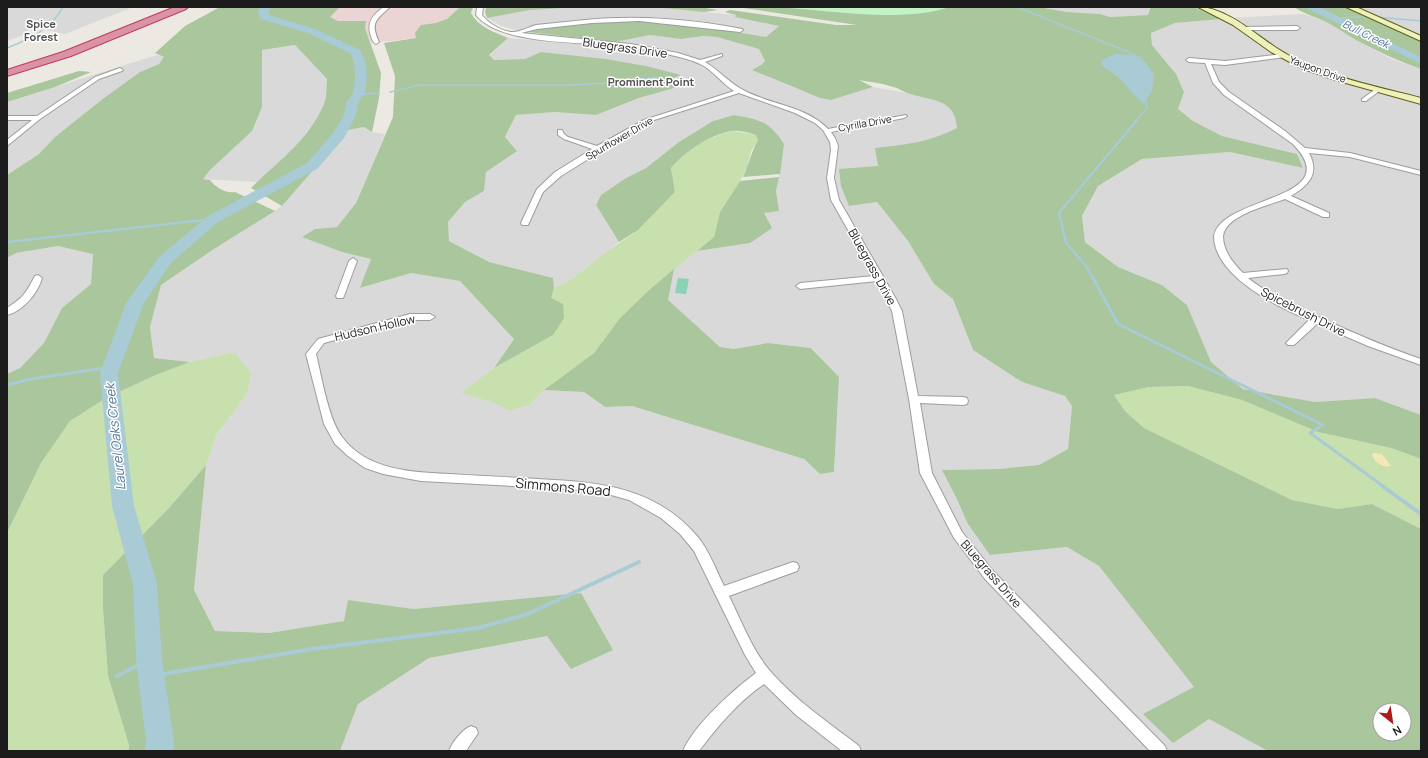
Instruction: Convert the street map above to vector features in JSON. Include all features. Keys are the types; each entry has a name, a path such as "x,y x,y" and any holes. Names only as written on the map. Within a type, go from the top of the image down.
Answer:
{"highway":[{"path":"7,66 70,44 161,7"},
{"path":"7,73 67,54 183,7"}],"street":[{"path":"376,42 370,31 372,20 387,7"},
{"name":"Bluegrass Drive","path":"480,7 479,15 486,22 514,34 644,48 701,62 711,68 726,83 740,91 762,101 803,114 811,118 826,130 834,144 835,151 830,170 832,190 835,200 892,299 897,311 914,399 926,473 945,513 965,545 990,576 1160,751"},
{"name":"Yaupon Drive","path":"1202,7 1236,23 1283,56 1318,72 1421,101"},
{"path":"1350,7 1421,39"},
{"path":"514,34 536,27 639,18 686,22 740,30"},
{"path":"1244,29 1298,28"},
{"path":"701,62 720,55"},
{"path":"1189,60 1208,63 1240,62 1283,56"},
{"name":"Spicebrush Drive","path":"1208,63 1214,79 1224,91 1292,139 1310,160 1309,176 1304,184 1285,196 1238,214 1226,222 1219,233 1220,249 1228,262 1241,276 1265,295 1315,320 1369,344 1421,362"},
{"path":"7,144 10,138 97,78 120,70"},
{"path":"1364,100 1379,89"},
{"name":"Spurflower Drive","path":"525,222 540,191 548,183 558,174 598,149 646,121 740,91"},
{"name":"Cyrilla Drive","path":"826,130 904,116"},
{"path":"7,118 38,118"},
{"path":"560,131 561,135 566,138 598,149"},
{"path":"1303,150 1372,160 1421,173"},
{"path":"1285,196 1326,215"},
{"path":"340,296 353,261"},
{"path":"1241,276 1284,271"},
{"path":"7,312 26,299 36,288 38,278"},
{"path":"800,286 880,278"},
{"name":"Hudson Hollow","path":"321,341 410,317 430,317"},
{"path":"1291,343 1315,320"},
{"name":"Simmons Road","path":"321,341 311,354 329,424 339,441 352,453 369,465 383,470 421,477 586,486 622,493 659,512 677,524 691,536 699,548 750,651 765,675 801,710 854,751"},
{"path":"914,399 962,402"},
{"path":"721,593 793,567"},
{"path":"690,751 720,712 737,695 765,675"},
{"path":"456,751 471,733"}],"shaded area":[{"path":"7,7 133,7 65,34 32,27 21,36 7,41"},
{"path":"340,7 460,7 447,19 436,23 421,25 416,38 371,43 365,28 365,21 338,21 330,17"},
{"path":"581,7 653,7 736,15 735,17 780,26 766,37 702,27 544,28 528,32 502,26 487,18 530,10"},
{"path":"1038,7 1152,7 1148,15 1110,17 1100,14 1067,12"},
{"path":"1355,7 1421,7 1421,35 1395,24"},
{"path":"1303,14 1325,21 1344,31 1354,39 1394,60 1421,69 1421,415 1375,398 1315,402 1244,389 1211,362 1187,305 1162,285 1118,267 1085,242 1082,216 1098,186 1142,159 1230,152 1303,168 1297,154 1222,136 1193,121 1177,109 1184,92 1176,74 1152,45 1151,32 1175,23"},
{"path":"650,35 681,39 704,36 717,37 759,49 765,61 753,70 797,89 831,100 873,87 940,101 950,108 956,117 958,128 942,136 911,144 876,148 878,166 849,206 877,202 908,241 934,284 953,299 973,350 1022,382 1065,396 1072,406 1068,449 1039,465 999,469 942,470 990,555 1067,547 1099,566 1194,687 1172,743 1209,719 1268,751 340,751 358,704 429,658 547,636 581,593 414,609 348,600 345,621 269,633 215,631 194,590 206,465 217,434 247,394 234,352 190,362 154,358 150,327 161,285 282,206 348,130 364,127 372,132 385,134 356,203 337,227 315,229 303,237 342,252 371,259 361,288 411,273 460,281 514,339 494,368 462,393 496,403 510,411 529,405 544,390 584,392 605,407 632,406 804,459 820,474 834,472 839,377 812,348 768,343 734,349 720,347 667,300 674,269 697,251 750,243 764,213 779,211 776,191 781,165 762,121 735,115 713,121 679,142 646,168 626,178 601,195 596,205 619,242 572,279 554,288 552,278 489,262 449,241 448,222 465,202 484,191 486,172 516,149 505,137 516,115 555,112 596,115 640,98 680,86 670,79 680,75 646,66 606,59 541,52 525,59 494,60 489,56 508,38 606,47 615,42"},
{"path":"295,45 327,79 325,103 314,124 290,152 257,182 202,179 262,107 262,50"},
{"path":"157,55 164,57 159,64 140,72 55,137 39,154 7,175 7,102"},
{"path":"58,246 93,253 91,284 62,308 44,343 20,368 7,374 7,258 16,253"}],"green space":[{"path":"220,7 340,7 330,17 338,21 366,21 365,28 381,73 379,98 372,132 364,127 348,130 282,206 251,188 292,150 310,129 318,117 326,95 327,79 295,45 262,50 262,107 252,131 210,170 203,179 210,180 224,191 235,192 275,211 214,249 161,285 150,327 154,358 190,362 158,374 106,398 70,421 41,463 7,533 7,374 20,368 44,343 62,308 91,284 93,254 58,246 16,253 7,258 7,175 39,154 55,137 104,98 140,72 159,64 164,57 155,53 185,26"},
{"path":"460,7 473,7 471,13 478,22 492,31 508,38 489,55 494,60 525,59 541,52 606,59 646,66 681,75 671,79 681,86 639,98 596,115 555,112 516,115 505,137 517,151 486,172 484,191 465,202 448,222 449,241 489,262 553,278 554,288 551,298 563,304 564,318 553,335 494,368 514,339 460,281 411,273 360,288 371,259 342,252 302,237 315,229 337,227 356,203 393,117 395,76 384,43 416,38 415,33 421,25 436,23 447,19"},
{"path":"486,7 581,7 530,10 487,18 485,12"},
{"path":"653,7 699,7 718,10 704,12"},
{"path":"737,7 1038,7 1067,12 1100,14 1110,17 1148,15 1151,7 1194,7 1221,19 1175,23 1151,33 1152,45 1176,74 1184,92 1178,109 1193,121 1222,136 1297,154 1303,168 1230,152 1142,159 1098,186 1082,216 1085,242 1118,267 1162,285 1187,305 1211,362 1243,389 1315,402 1375,398 1421,415 1421,459 1391,448 1318,432 1242,400 1188,386 1149,387 1114,395 1125,411 1144,428 1292,500 1338,509 1372,504 1421,529 1421,751 1268,751 1209,719 1173,743 1143,714 1194,687 1099,566 1067,547 990,555 968,524 942,470 999,469 1039,465 1068,449 1072,406 1065,396 1022,382 973,350 953,299 934,284 908,241 877,202 849,206 841,186 839,169 878,166 875,148 927,140 957,128 952,111 946,105 932,99 907,93 897,88 859,80 873,87 831,100 820,98 752,70 765,61 759,49 717,37 704,36 681,39 650,35 615,42 528,32 568,24 595,21 623,21 685,25 766,37 779,26 735,17 736,15 725,12 730,10 836,25 857,25"},
{"path":"771,7 950,7 930,12 885,15"},
{"path":"1294,7 1345,7 1421,41 1421,69 1372,48 1333,26"},
{"path":"79,71 91,72 55,87 7,102 7,93"},
{"path":"734,115 763,122 778,136 784,144 780,174 743,177 758,140 756,135 732,131 715,136 690,150 676,162 671,168 675,192 638,230 619,242 596,205 601,195 626,178 646,168 679,142 713,121"},
{"path":"733,131 756,135 758,140 751,151 747,168 720,212 714,237 648,291 620,318 594,353 544,390 529,405 510,411 495,403 461,393 494,368 553,335 551,298 554,288 572,279 605,253 638,230 675,192 671,168 677,161 699,144 716,136"},
{"path":"779,177 776,191 779,211 764,213 772,228 750,243 697,251 714,237 720,212 740,181"},
{"path":"674,269 668,300 720,347 734,349 768,343 811,348 839,377 834,472 820,474 804,459 632,406 605,407 584,392 544,390 594,353 620,318"},
{"path":"678,278 689,279 686,294 675,293"},
{"path":"234,352 251,373 247,394 217,434 206,465 169,508 103,575 103,609 108,676 129,745 129,751 7,751 7,533 41,463 70,421 106,398 158,374 190,362"},
{"path":"1188,386 1242,400 1318,432 1391,448 1421,459 1421,529 1372,504 1338,509 1292,500 1144,428 1125,411 1114,395 1149,387"},
{"path":"206,465 194,590 215,631 269,633 344,621 348,600 414,609 581,593 613,650 571,669 547,636 429,658 358,704 340,751 129,751 129,745 108,676 103,609 103,575 169,508"}],"sand":[{"path":"1372,454 1382,454 1391,466 1379,464 1373,457"}],"water":[{"path":"1114,54 1133,55 1146,62 1154,75 1152,91 1143,104 1118,77 1101,65 1102,60"}],"waterway":[{"path":"7,48 32,37 46,27 58,15 63,7"},
{"name":"Laurel Oaks Creek","path":"159,751 160,741 149,660 145,584 123,506 109,373 135,303 165,260 213,219 312,166 339,135 350,115 352,103 359,93 361,79 360,63 356,52 334,40 312,31 264,17 263,11 267,7"},
{"path":"1017,7 1126,51 1141,58 1142,62"},
{"name":"Bull Creek","path":"1311,7 1421,61"},
{"path":"1332,18 1366,17"},
{"path":"1376,17 1421,21"},
{"path":"390,92 420,85 570,85 609,83 662,77"},
{"path":"358,95 379,93"},
{"path":"1136,121 1147,108 1145,97"},
{"path":"1093,279 1087,267 1066,243 1059,213 1137,120"},
{"path":"7,242 213,219"},
{"path":"1093,278 1118,324 1323,425 1310,433 1383,486"},
{"path":"7,385 31,379 111,367"},
{"path":"1381,485 1421,514"},
{"path":"151,676 312,649 478,628 528,614 639,562"},
{"path":"117,676 149,660"}],"district":[{"name":"Spice Forest","path":"41,30"},
{"name":"Prominent Point","path":"651,82"}]}
